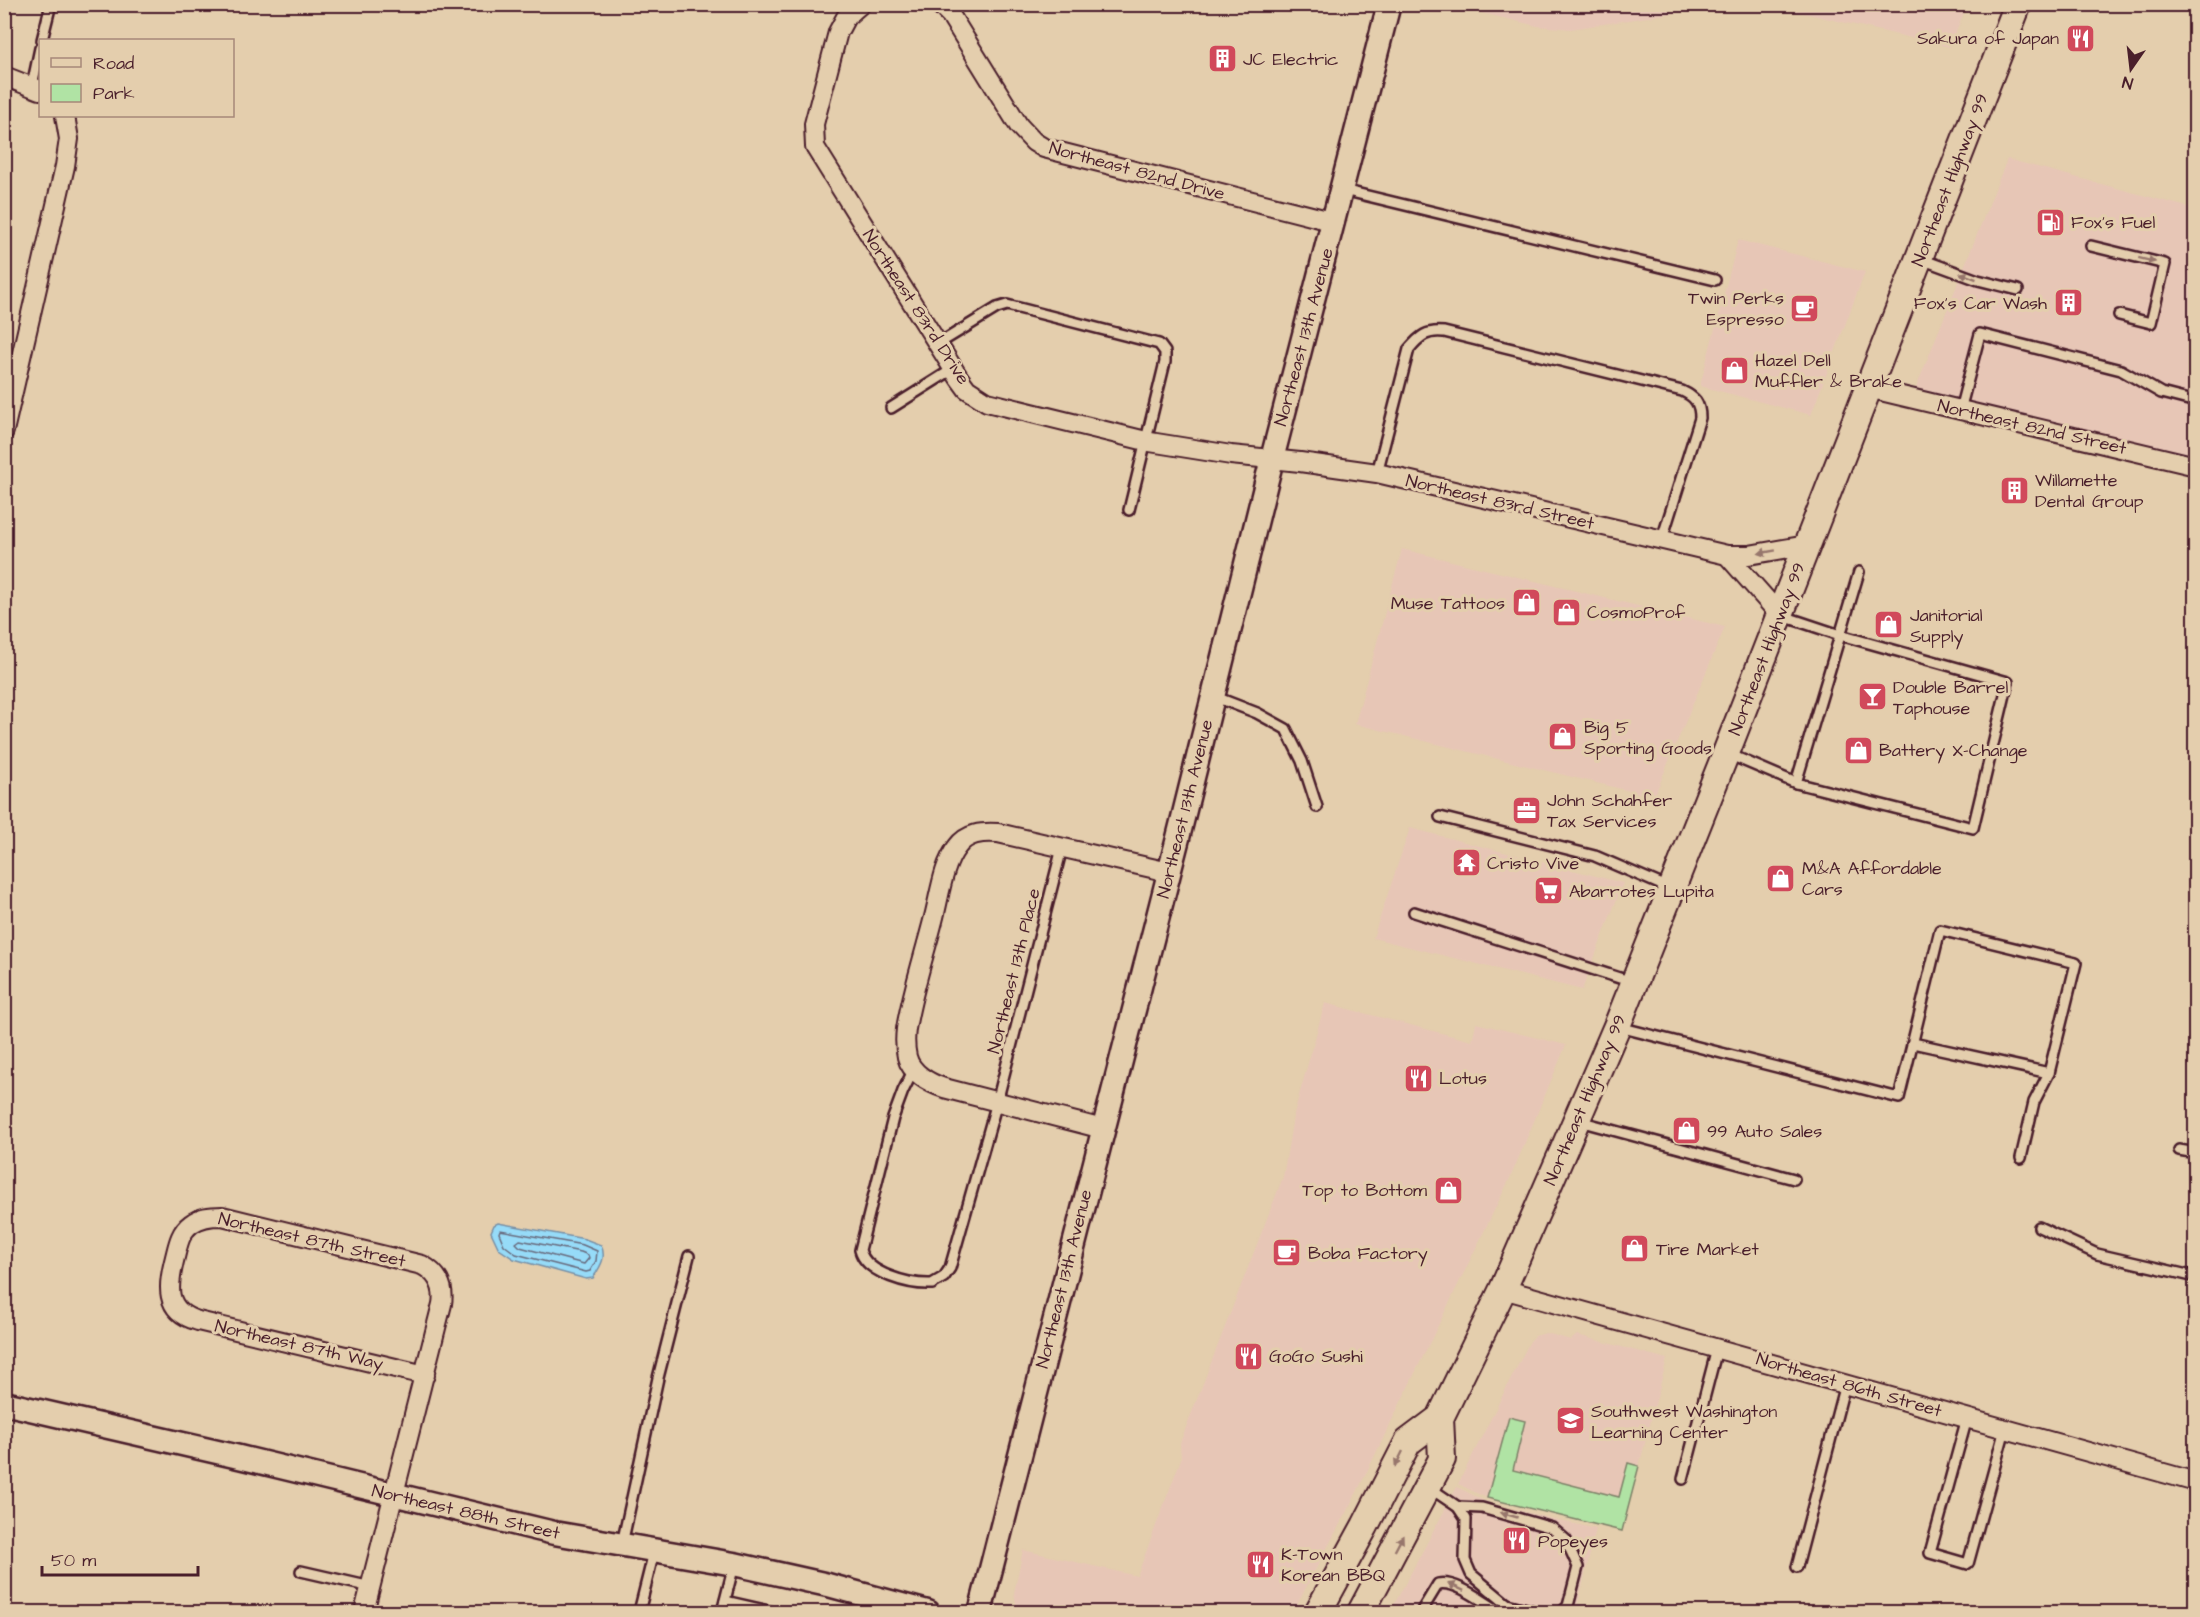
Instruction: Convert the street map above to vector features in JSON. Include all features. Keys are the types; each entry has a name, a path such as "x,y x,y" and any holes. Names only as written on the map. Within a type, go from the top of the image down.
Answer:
{"main road":[{"name":"Northeast Highway 99","path":"1318,1612 1408,1442 1440,1419 1503,1289 1617,1026 1672,889 2018,4"},
{"name":"Northeast Highway 99","path":"1361,1612 1442,1459 1440,1419"}],"street":[{"name":"Northeast 83rd Drive","path":"861,4 846,17 838,32 814,124 814,141 819,155 967,389 987,402 1146,441 1231,455 1272,459"},
{"name":"Northeast 82nd Drive","path":"939,4 951,16 1019,126 1034,142 1044,148 1335,222"},
{"name":"Northeast 13th Avenue","path":"980,1612 1389,4"},
{"path":"4,76 36,88"},
{"path":"4,431 65,166 69,139 65,117"},
{"name":"Northeast 82nd Street","path":"1868,388 2196,466"},
{"name":"Northeast 83rd Street","path":"1272,459 1377,473 1727,555 1749,555 1807,545"},
{"path":"1727,555 1780,615"},
{"path":"1103,1129 934,1085 914,1069 906,1055 906,1028 949,860 957,846 968,836 985,832 1169,872"},
{"name":"Northeast 87th Street","path":"177,1309 172,1301 169,1280 180,1237 186,1228 207,1216 222,1216 422,1265 437,1276 443,1300 425,1375"},
{"name":"Northeast 86th Street","path":"1503,1289 2196,1482"},
{"name":"Northeast 87th Way","path":"177,1309 185,1316 198,1321 425,1375"},
{"path":"364,1612 425,1375"},
{"name":"Northeast 88th Street","path":"4,1403 554,1533 622,1547 734,1564 914,1610"}],"lane":[{"path":"42,39 51,4"},
{"path":"36,88 39,58"},
{"path":"1342,190 1715,280"},
{"path":"2091,246 2165,264 2151,323 2119,315"},
{"path":"1919,258 1978,280 2018,290"},
{"path":"938,344 997,308 1006,305 1159,344 1165,352 1166,362 1129,510"},
{"path":"1377,473 1409,349 1417,339 1431,330 1444,332 1682,391 1697,400 1700,407 1700,418 1662,539"},
{"path":"1960,410 1980,334 2121,370 2161,393 2196,402"},
{"path":"891,408 953,369"},
{"path":"1796,783 1858,572"},
{"path":"1726,753 1796,783 1973,828 2008,682 1840,635 1780,615"},
{"path":"1214,696 1257,712 1286,729 1302,760 1317,807"},
{"path":"1440,818 1595,856 1672,889"},
{"name":"Northeast 13th Place","path":"914,1069 896,1108 860,1247 863,1259 874,1269 900,1279 932,1284 941,1280 948,1271 997,1102 1062,848"},
{"path":"1414,912 1634,983"},
{"path":"1617,1026 1899,1098 1940,930 2076,963 2049,1073 2034,1102 2021,1158"},
{"path":"1913,1043 2049,1073"},
{"path":"1576,1120 1794,1179"},
{"path":"2179,1150 2196,1153"},
{"path":"2038,1227 2097,1254 2196,1278"},
{"path":"622,1547 658,1378 689,1256"},
{"path":"1683,1479 1717,1349"},
{"path":"1797,1567 1845,1384"},
{"path":"1967,1418 1930,1553 1968,1563 2005,1429"},
{"path":"1428,1486 1458,1507 1466,1519 1464,1560 1471,1574 1504,1610"},
{"path":"1458,1507 1482,1508 1552,1528 1566,1540 1578,1567 1568,1606 1562,1612"},
{"path":"639,1612 654,1552"},
{"path":"722,1612 734,1564"},
{"path":"301,1570 371,1587"},
{"path":"1420,1612 1438,1584 1446,1582 1504,1610 1538,1612"},
{"path":"725,1601 773,1612"}],"shaded area":[{"path":"1967,4 1950,47 1769,5"},
{"path":"1448,5 1725,5 1571,29 1537,26"},
{"path":"2007,159 2195,209 2195,458 1916,388"},
{"path":"1738,240 1865,272 1811,415 1700,386"},
{"path":"1402,549 1725,627 1654,797 1355,724"},
{"path":"1410,828 1623,883 1582,990 1373,938"},
{"path":"1325,1003 1472,1041 1476,1023 1566,1045 1511,1176 1356,1494 1293,1612 1024,1612 1017,1608 1014,1593 1023,1550 1137,1576 1181,1459 1180,1443 1283,1177 1293,1117"},
{"name":"Southwest Washington Learning Center","path":"1546,1333 1571,1340 1577,1335 1667,1359 1622,1531 1487,1498 1458,1484 1530,1341 1535,1336"},
{"path":"1457,1487 1491,1504 1596,1529 1576,1612 1390,1612"}],"green space":[{"path":"1509,1417 1525,1421 1513,1470 1619,1497 1628,1463 1639,1466 1622,1531 1487,1498"}],"water":[{"path":"498,1223 585,1239 601,1245 602,1262 593,1278 586,1279 514,1259 499,1249 491,1232 494,1225"}],"place":[{"name":"Sakura of Japan","path":"2080,38"},
{"name":"JC Electric","path":"1222,59"},
{"name":"Fox's Fuel","path":"2050,222"},
{"name":"Fox's Car Wash","path":"2068,303"},
{"name":"Twin Perks Espresso","path":"1805,308"},
{"name":"Hazel Dell Muffler & Brake","path":"1734,370"},
{"name":"Willamette Dental Group","path":"2014,490"},
{"name":"Muse Tattoos","path":"1526,603"},
{"name":"CosmoProf","path":"1566,612"},
{"name":"Janitorial Supply","path":"1889,625"},
{"name":"Double Barrel Taphouse","path":"1872,697"},
{"name":"Big 5 Sporting Goods","path":"1563,737"},
{"name":"Battery X-Change","path":"1858,750"},
{"name":"John Schahfer Tax Services","path":"1526,810"},
{"name":"Cristo Vive","path":"1466,863"},
{"name":"M&A Affordable Cars","path":"1781,878"},
{"name":"Abarrotes Lupita","path":"1548,891"},
{"name":"Lotus","path":"1418,1078"},
{"name":"99 Auto Sales","path":"1686,1131"},
{"name":"Top to Bottom","path":"1448,1190"},
{"name":"Tire Market","path":"1635,1249"},
{"name":"Boba Factory","path":"1287,1253"},
{"name":"GoGo Sushi","path":"1248,1356"},
{"name":"Southwest Washington Learning Center","path":"1570,1421"},
{"name":"Popeyes","path":"1517,1541"},
{"name":"K-Town Korean BBQ","path":"1260,1564"}]}
